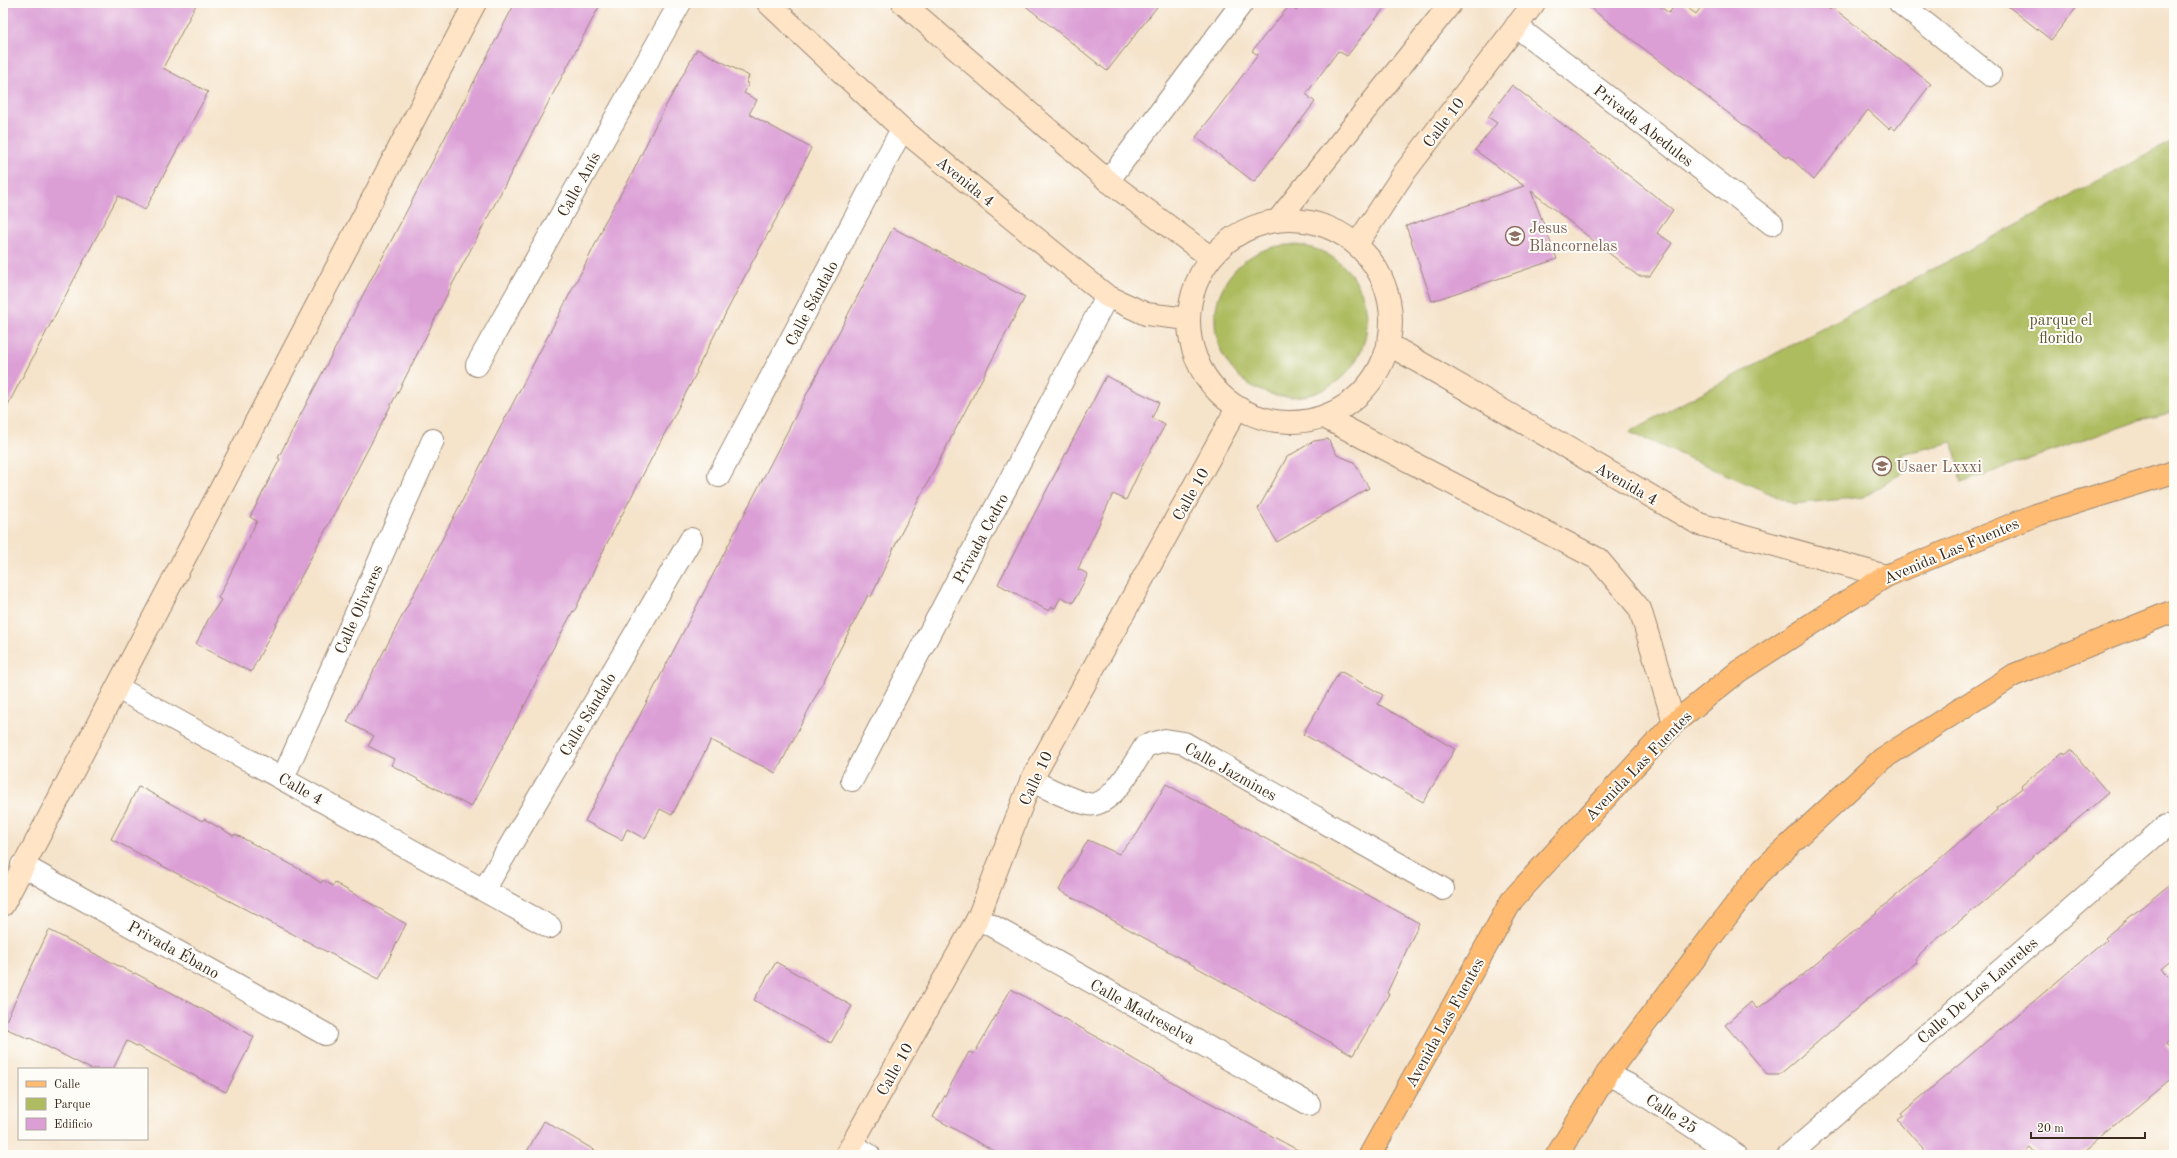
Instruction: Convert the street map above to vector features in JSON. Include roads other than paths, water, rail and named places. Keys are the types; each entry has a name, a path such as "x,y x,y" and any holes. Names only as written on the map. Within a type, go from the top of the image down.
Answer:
{"main road":[{"name":"Avenida Las Fuentes","path":"1370,1155 1512,900 1674,723 1739,671 1886,576 2036,515 2174,472"},
{"path":"1556,1155 1607,1074 1761,871 1882,759 2014,675 2174,611"}],"street":[{"path":"3,905 22,865 118,688 475,3"},
{"name":"Calle Anís","path":"477,365 680,3"},
{"name":"Avenida 4","path":"768,3 902,129 1107,296 1146,314 1188,319"},
{"path":"1108,181 1242,3"},
{"path":"1278,220 1450,3"},
{"name":"Calle 10","path":"1357,244 1404,173 1534,3"},
{"path":"1900,3 1990,75"},
{"path":"911,6 1108,181 1210,257"},
{"name":"Privada Abedules","path":"1516,26 1772,224"},
{"name":"Calle Sándalo","path":"719,476 902,129"},
{"path":"1278,220 1320,224 1357,244 1375,265 1387,290 1391,317 1388,344 1380,367 1365,388 1346,404 1324,416 1294,422 1265,420 1237,408 1211,385 1193,354 1188,319 1194,286 1210,257 1241,232 1278,220"},
{"name":"Privada Cedro","path":"852,780 1107,296"},
{"name":"Avenida 4","path":"1388,344 1699,524 1886,576"},
{"name":"Calle 10","path":"856,1152 978,918 1030,781 1237,408"},
{"path":"1324,416 1598,559 1640,609 1674,723"},
{"name":"Calle Olivares","path":"283,778 433,440"},
{"name":"Calle Sándalo","path":"484,890 691,539"},
{"name":"Calle 4","path":"118,688 550,926"},
{"name":"Calle Jazmines","path":"1030,781 1089,805 1115,793 1145,746 1165,740 1184,744 1443,889"},
{"name":"Calle De Los Laureles","path":"1789,1155 2166,826"},
{"name":"Privada Ébano","path":"22,865 325,1034"},
{"name":"Calle Madreselva","path":"978,918 1309,1104"},
{"name":"Calle 25","path":"1607,1074 1631,1086 1736,1155"}],"place":[{"name":"Jesus Blancornelas","path":"1515,236"},
{"name":"Usaer Lxxxi","path":"1882,466"}],"park label":[{"name":"parque el florido","path":"2061,328"}]}
